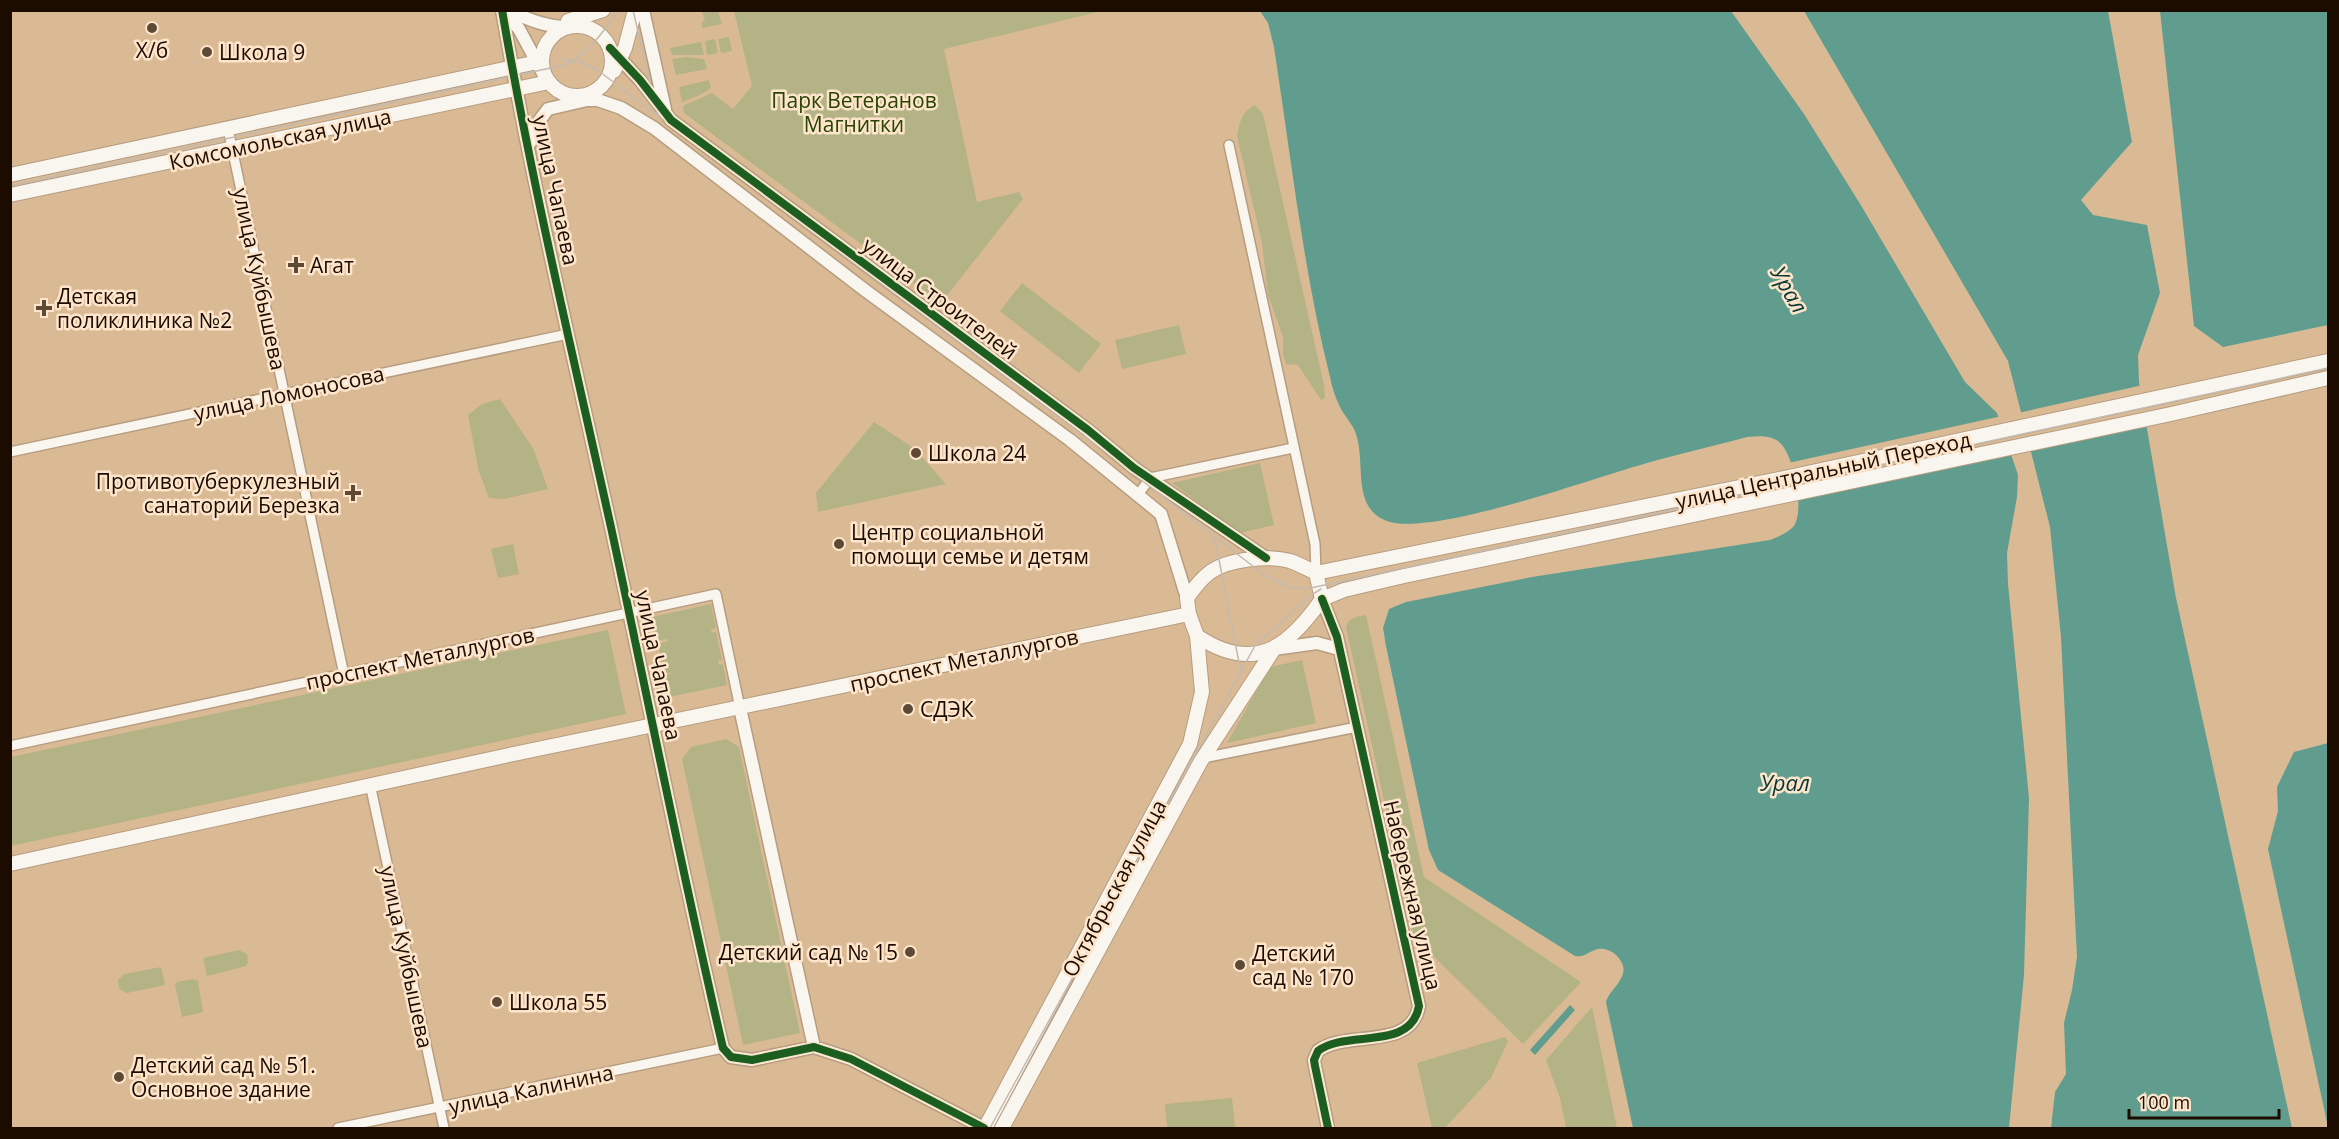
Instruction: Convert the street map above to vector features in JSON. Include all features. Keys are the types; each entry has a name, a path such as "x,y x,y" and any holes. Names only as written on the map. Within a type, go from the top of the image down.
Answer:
{"main road":[{"path":"602,11 569,25 549,40 540,61 547,80 559,92 580,96 599,89 620,59 630,33 635,10"},
{"path":"569,25 597,32 610,48 613,62 609,77"},
{"name":"Комсомольская улица","path":"10,175 540,61"},
{"name":"Комсомольская улица","path":"10,195 516,89 547,80"},
{"name":"улица Центральный Переход","path":"1316,573 1785,478 2328,361"},
{"name":"улица Центральный Переход","path":"1322,599 1344,590 1393,578 2171,414 2328,378"},
{"path":"1266,558 1291,561 1316,573 1322,599 1304,625 1274,649 1253,654 1235,654 1214,648 1197,636 1189,614 1187,598 1198,582 1211,571 1237,562 1266,558"},
{"name":"проспект Металлургов","path":"10,864 370,784 1189,614"},
{"name":"Октябрьская улица","path":"985,1128 1190,744 1202,692 1197,636"},
{"name":"Октябрьская улица","path":"1002,1128 1203,758 1274,649"}],"street":[{"path":"504,10 546,23 569,25"},
{"path":"504,10 540,61"},
{"name":"улица Чапаева","path":"504,10 516,89 723,1048"},
{"path":"643,10 667,116"},
{"name":"улица Строителей","path":"610,48 656,100 667,116 1150,478 1266,558"},
{"name":"улица Чапаева","path":"529,147 533,129 548,109 580,96"},
{"name":"улица Строителей","path":"580,96 621,108 654,128 866,291 1070,440 1161,514 1187,598"},
{"name":"улица Чапаева","path":"548,109 587,100 602,101"},
{"name":"улица Куйбышева","path":"228,129 344,675"},
{"path":"1228,145 1315,544 1316,573"},
{"name":"улица Ломоносова","path":"10,452 568,334"},
{"path":"1138,495 1150,478 1293,448"},
{"name":"проспект Металлургов","path":"10,746 716,594 740,708"},
{"name":"Набережная улица","path":"1322,599 1340,649 1419,1006 1413,1022 1399,1032 1329,1046 1318,1051 1314,1060 1328,1128"},
{"path":"1274,649 1317,643 1340,649"},
{"path":"740,708 814,1047"},
{"path":"1203,758 1357,727"},
{"name":"улица Куйбышева","path":"370,784 444,1128"},
{"path":"723,1048 731,1058 752,1060 814,1047 851,1059 985,1128"},
{"name":"улица Калинина","path":"338,1128 723,1048"}],"green space":[{"path":"718,11 722,24 702,28 702,22 705,19 702,12"},
{"name":"Парк Ветеранов Магнитки","path":"734,11 1102,11 944,49 977,202 1019,192 1023,199 941,303 684,113 683,106 712,93 733,109 752,86"},
{"path":"729,37 732,51 721,53 718,39"},
{"path":"715,39 718,53 707,55 705,41"},
{"path":"701,42 704,55 672,55 670,48"},
{"path":"686,57 704,59 707,69 676,75 672,59"},
{"path":"709,80 711,88 682,102 679,87"},
{"path":"1255,105 1263,114 1324,385 1325,398 1321,400 1298,365 1286,364 1283,354 1283,337 1268,295 1262,243 1237,136 1244,114"},
{"path":"1022,283 1101,344 1079,373 1000,311"},
{"path":"1179,325 1186,354 1122,369 1115,340"},
{"path":"500,399 534,450 548,489 504,499 489,498 479,472 468,415 482,404"},
{"path":"874,422 914,448 946,484 818,512 816,493"},
{"path":"1260,463 1274,525 1240,533 1172,483"},
{"path":"513,544 519,574 498,578 491,549"},
{"path":"711,604 716,628 711,630 712,633 716,632 722,660 718,661 719,665 723,664 727,685 669,697 664,675 675,673 664,673 658,644 668,641 667,639 657,641 652,617"},
{"path":"1366,615 1424,877 1581,982 1523,1044 1414,937 1346,627 1351,619"},
{"path":"608,630 626,714 11,846 11,757"},
{"path":"1302,660 1316,723 1227,743 1270,667"},
{"path":"726,739 739,747 800,1033 743,1045 682,759 691,747"},
{"path":"239,950 247,954 246,966 207,976 203,958"},
{"path":"161,967 165,985 127,993 119,989 118,980 124,974"},
{"path":"193,979 198,981 203,1012 182,1017 175,985 177,982"},
{"path":"1592,1007 1617,1128 1566,1128 1560,1098 1546,1060"},
{"path":"1505,1037 1508,1041 1491,1078 1445,1128 1432,1128 1417,1063"},
{"path":"1232,1098 1235,1128 1167,1128 1165,1104"}],"water":[{"name":"Урал","path":"1260,11 1731,11 1804,114 1862,207 1965,382 1997,413 2018,475 2017,497 2007,553 2008,584 2029,798 2024,975 2009,1128 1633,1128 1606,1002 1623,975 1621,962 1614,954 1603,949 1575,956 1438,870 1429,850 1386,646 1383,628 1389,609 1406,602 1532,577 1770,540 1794,526 1798,507 1796,482 1784,447 1774,439 1759,436 1747,437 1651,462 1548,494 1472,514 1408,524 1387,521 1376,515 1368,506 1364,495 1356,434 1335,396 1332,385 1312,295 1274,47 1268,23"},
{"path":"1804,11 2108,11 2132,142 2081,200 2093,215 2147,225 2160,293 2138,355 2139,382 2176,598 2292,1128 2051,1128 2055,1092 2066,1074 2064,1023 2077,957 2061,637 2050,527 2008,361"},
{"path":"2160,11 2328,11 2328,325 2223,347 2194,326"},
{"path":"2328,743 2328,1127 2268,849 2278,811 2277,787 2294,752"},
{"path":"1570,1005 1575,1010 1535,1055 1530,1050"}],"pier":[{"path":"2143,385 2149,423 2027,450 2018,413"},
{"path":"2002,416 2015,453 1796,500 1788,463"}],"tram line":[{"path":"10,186 564,65 588,49 619,10"},
{"path":"633,10 658,117"},
{"path":"563,60 581,62 596,69 1096,445 1267,577 1289,587 1306,589 2328,368"},
{"path":"1210,537 1216,544 1241,673"},
{"path":"990,1128 1256,644 1321,589"}],"cycle path":[{"path":"502,10 540,206 723,1048 731,1057 752,1060 814,1047 851,1059 984,1128"},
{"path":"610,48 640,80 671,120 1088,430 1134,468 1266,558"},
{"path":"1322,599 1337,637 1419,1006 1414,1020 1404,1029 1391,1035 1344,1041 1318,1051 1314,1060 1328,1128"}],"place":[{"name":"Х/б","path":"152,28"},
{"name":"Школа 9","path":"207,52"},
{"name":"Агат","path":"296,265"},
{"name":"Детская поликлиника №2","path":"44,308"},
{"name":"Школа 24","path":"916,453"},
{"name":"Противотуберкулезный санаторий Березка","path":"353,493"},
{"name":"Центр социальной помощи семье и детям","path":"839,544"},
{"name":"СДЭК","path":"908,709"},
{"name":"Детский сад № 15","path":"910,952"},
{"name":"Детский сад № 170","path":"1240,965"},
{"name":"Школа 55","path":"497,1002"},
{"name":"Детский сад № 51. Основное здание","path":"119,1077"}]}
